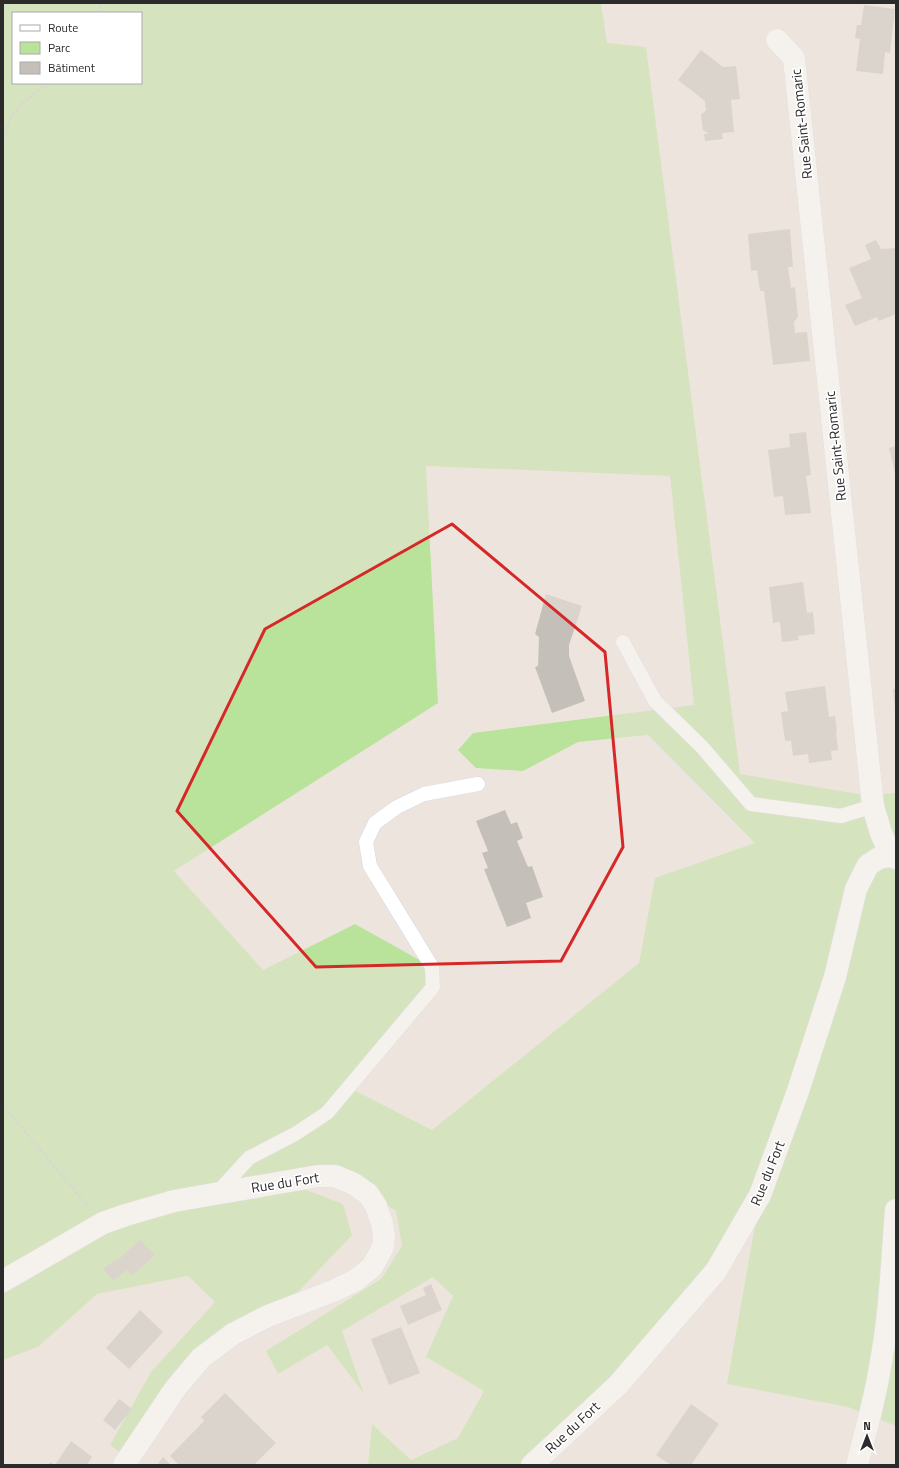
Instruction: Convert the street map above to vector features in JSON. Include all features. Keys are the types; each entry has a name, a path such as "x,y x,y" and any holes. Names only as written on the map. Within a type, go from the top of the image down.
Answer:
{"street":[{"name":"Rue Saint-Romaric","path":"777,40 794,58 873,806 881,833 893,857"},
{"name":"Rue du Fort","path":"532,1465 618,1384 716,1272 760,1195 798,1091 834,977 856,889 868,865 879,858 893,857"},
{"name":"Rue du Fort","path":"3,1281 103,1223 174,1201 218,1192 318,1176 335,1176 354,1184 368,1194 376,1206 382,1223 384,1236 383,1247 372,1267 356,1280 334,1291 268,1316 233,1334 201,1358 175,1389 124,1465"},
{"path":"857,1465 880,1369 886,1334 896,1210"}],"lane":[{"path":"623,642 655,701 702,748 751,804 842,816 873,806"},
{"path":"218,1192 249,1158 295,1134 326,1113 433,986 432,967 370,866 366,842 375,823 397,807 424,794 478,784"}],"path":[{"path":"3,138 10,120 21,104 48,84"},
{"path":"3,1109 11,1115 103,1223"}],"highlighted area":[{"path":"452,524 605,652 623,847 561,961 316,967 177,811 265,629"}],"green space":[{"path":"3,3 601,3 607,43 646,47 740,774 864,795 896,793 896,1426 848,1407 727,1384 760,1197 716,1272 532,1465 368,1465 372,1424 411,1460 458,1438 484,1391 426,1357 453,1296 433,1277 342,1331 364,1394 327,1345 278,1374 266,1351 381,1279 402,1246 396,1211 354,1185 286,1182 343,1204 352,1235 298,1292 230,1324 122,1454 110,1445 151,1372 215,1302 188,1276 97,1294 38,1347 3,1360","holes":["426,466 670,476 694,705 473,733 458,750 476,768 523,771 578,742 648,735 755,843 655,878 639,963 432,1130 348,1087 433,987 432,967 355,924 263,970 174,871 438,703"]}],"building":[{"path":"864,5 895,9 890,53 885,52 883,74 856,71 860,39 855,38 857,25 861,25"},
{"path":"701,50 723,67 736,66 740,99 731,100 734,132 722,133 723,139 705,141 704,134 709,134 703,130 701,115 706,110 705,101 678,80"},
{"path":"790,229 793,267 788,267 791,288 795,287 798,317 794,322 795,333 807,332 810,361 773,365 764,291 760,291 757,270 751,271 748,234"},
{"path":"876,240 881,249 896,248 896,314 879,321 877,317 855,326 845,305 862,298 849,268 871,259 865,245"},
{"path":"806,432 811,475 806,476 811,513 785,515 783,496 774,497 768,450 790,447 789,434"},
{"path":"896,446 896,474 895,474 889,448"},
{"path":"803,582 807,613 813,612 815,634 798,636 799,640 782,642 780,622 773,623 769,587"},
{"path":"546,594 582,606 569,645 569,656 585,701 552,713 535,667 538,666 539,637 535,634"},
{"path":"825,686 829,717 835,716 838,750 831,751 832,760 809,763 808,754 793,756 791,741 785,741 781,712 788,711 785,692"},
{"path":"893,689 896,689 896,708 895,708"},
{"path":"505,810 511,824 517,822 523,838 517,841 528,867 532,866 543,897 526,903 531,918 507,927 484,869 488,868 482,853 488,851 476,821"},
{"path":"140,1240 155,1255 132,1276 127,1270 113,1281 103,1269 118,1258 119,1259"},
{"path":"431,1284 442,1310 408,1325 400,1306 426,1295 423,1288"},
{"path":"140,1310 163,1332 129,1369 106,1348"},
{"path":"401,1327 420,1373 389,1385 371,1339"},
{"path":"225,1393 276,1443 254,1465 179,1465 170,1456 204,1421 201,1417"},
{"path":"119,1399 132,1409 115,1430 103,1420"},
{"path":"691,1404 719,1424 691,1465 671,1465 656,1455"},
{"path":"71,1441 92,1457 87,1465 55,1465"},
{"path":"163,1457 171,1465 157,1465"},
{"path":"50,1462 55,1465 48,1465"}]}
